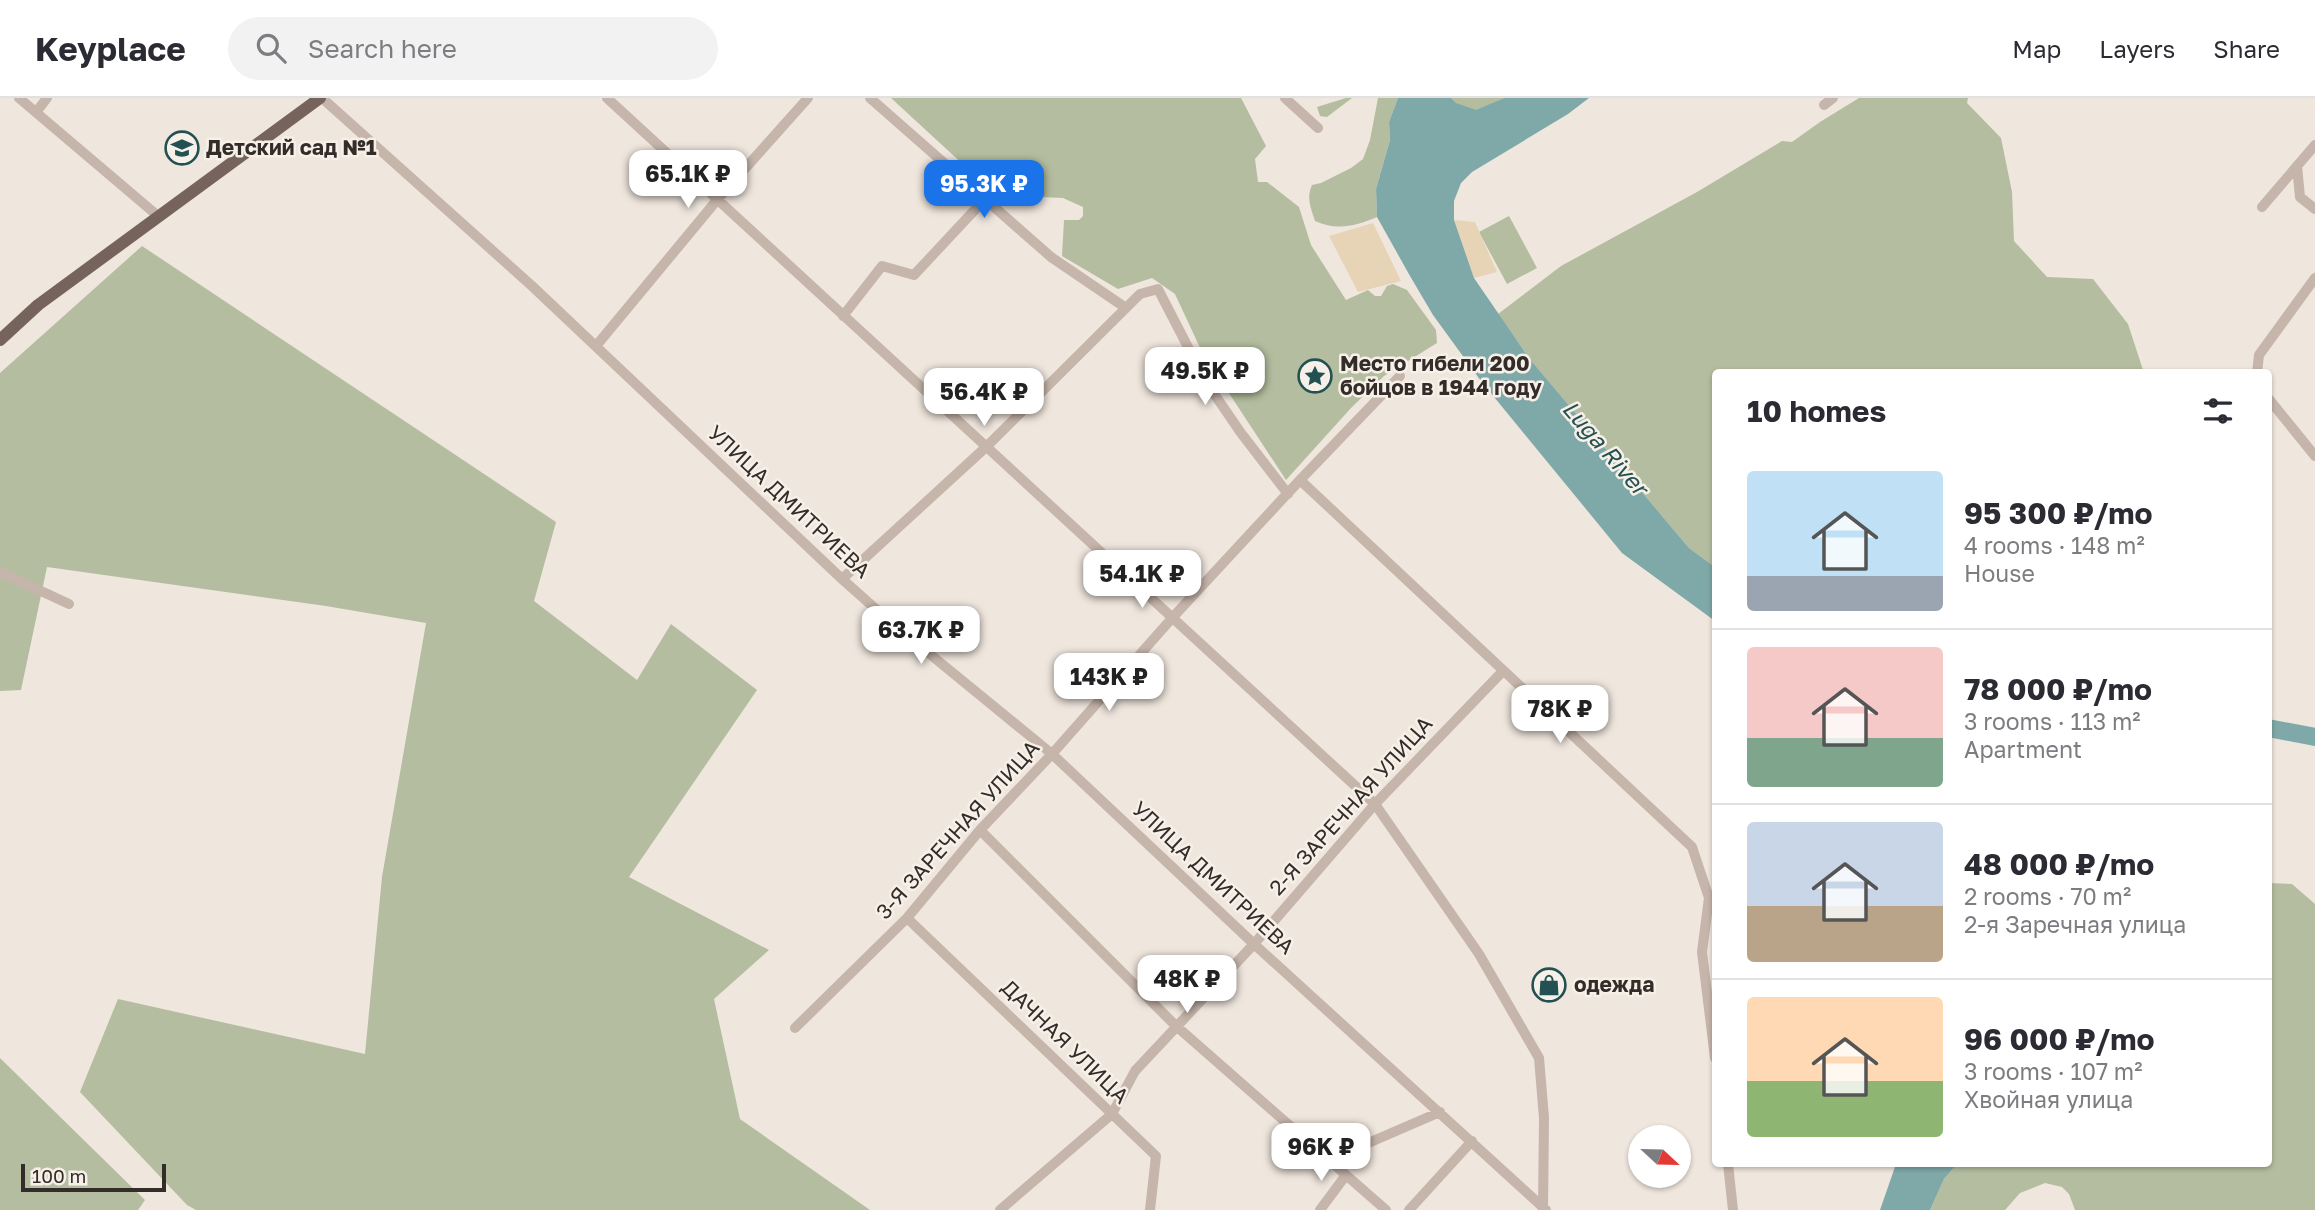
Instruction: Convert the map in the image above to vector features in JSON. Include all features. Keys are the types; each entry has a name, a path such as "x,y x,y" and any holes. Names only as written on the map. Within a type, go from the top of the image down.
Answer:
{"main road":[{"path":"0,340 38,305 315,99"}],"street":[{"path":"19,98 158,216"},
{"path":"37,111 47,98"},
{"path":"607,98 1375,804 1479,954 1539,1058 1544,1118 1544,1208"},
{"path":"596,346 717,200 808,98"},
{"path":"870,98 1051,257 1126,308"},
{"path":"1286,98 1318,128"},
{"path":"1824,105 1833,98"},
{"name":"УЛИЦА ДМИТРИЕВА","path":"315,99 596,346 887,619 1052,754 1254,944 1544,1208"},
{"path":"2262,206 2315,145"},
{"path":"2297,166 2300,197 2315,209"},
{"path":"843,316 882,266 914,275 984,200"},
{"path":"2257,369 2259,355 2315,278"},
{"path":"842,579 985,448 1140,294 1158,289 1206,382 1287,494"},
{"name":"3-Я ЗАРЕЧНАЯ УЛИЦА","path":"795,1028 907,918 980,830 1052,754 1173,617 1400,376"},
{"path":"2272,403 2315,456"},
{"path":"1300,480 1692,847 1709,898 1702,952 1712,1034"},
{"path":"0,572 69,604"},
{"name":"2-Я ЗАРЕЧНАЯ УЛИЦА","path":"1000,1210 1112,1114 1135,1071 1254,944 1375,804 1503,671"},
{"path":"980,830 1175,1026 1386,1210"},
{"name":"ДАЧНАЯ УЛИЦА","path":"907,918 1156,1156 1150,1210"},
{"path":"1329,1160 1440,1112"},
{"path":"1409,1210 1472,1141"},
{"path":"1728,1167 1733,1210"},
{"path":"1320,1210 1346,1175"}],"green space":[{"path":"891,98 1241,98 1266,146 1255,159 1258,182 1267,182 1299,207 1311,245 1346,300 1368,290 1375,296 1381,296 1387,286 1393,284 1407,290 1436,330 1437,343 1384,376 1286,480 1202,352 1175,294 1152,278 1118,289 1062,256 1064,220 1079,220 1083,216 1083,207 1063,198 1040,197 1013,187 992,191"},
{"path":"1352,98 1327,117 1320,116 1317,107"},
{"path":"1378,98 1398,98 1389,122 1390,140 1376,189 1377,217 1346,226 1331,226 1315,221 1309,199 1312,185 1351,168 1363,159 1370,140"},
{"path":"1451,98 1504,98 1476,111 1455,103"},
{"path":"1859,98 1968,98 1967,103 2001,138 2012,192 2014,241 2047,277 2093,279 2128,324 2143,369 1712,369 1712,565 1689,548 1529,358 1498,314 1561,266 1697,192 1782,141 1792,142"},
{"path":"1509,216 1537,268 1507,284 1479,232"},
{"path":"142,246 556,522 534,601 637,680 671,624 757,690 629,877 769,950 714,999 740,1119 870,1210 196,1210 187,1205 80,1092 118,999 365,1054 382,877 426,623 326,606 47,567 21,690 0,691 0,373"},
{"path":"2272,883 2292,884 2315,904 2315,1210 2075,1210 2069,1194 2062,1187 2045,1183 2020,1193 2005,1210 1930,1210 1944,1179 1954,1167 2272,1167"},
{"path":"0,1058 145,1200 138,1210 0,1210"}],"sand":[{"path":"1454,220 1475,222 1497,272 1474,278"},
{"path":"1373,223 1401,281 1358,292 1329,236"}],"water":[{"path":"1398,98 1451,98 1456,103 1476,110 1504,98 1589,98 1568,114 1472,172 1461,183 1454,201 1454,220 1474,278 1529,358 1689,548 1712,565 1712,619 1622,553 1481,381 1433,315 1377,217 1376,189 1390,140 1389,122"},
{"path":"1895,1167 1954,1167 1944,1179 1930,1210 1880,1210"}],"waterway":[{"path":"2272,729 2315,737"}],"place":[{"name":"Детский сад №1","path":"182,148"},
{"name":"Место гибели 200 бойцов в 1944 году","path":"1315,376"},
{"name":"одежда","path":"1549,985"}],"water label":[{"name":"Luga River","path":"1605,448"}]}
